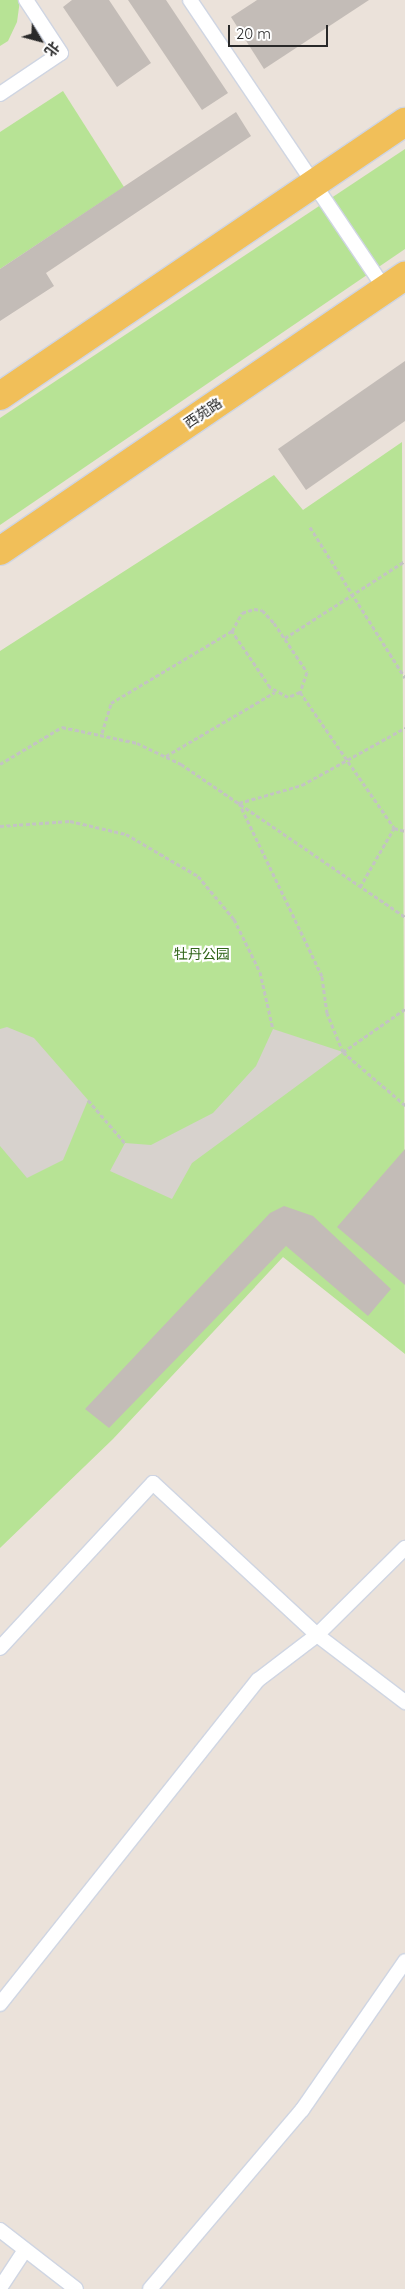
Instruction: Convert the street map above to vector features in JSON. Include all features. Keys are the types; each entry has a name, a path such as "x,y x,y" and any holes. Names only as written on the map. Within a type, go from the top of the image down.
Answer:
{"main road":[{"path":"0,396 405,122"},
{"name":"西苑路","path":"0,551 395,283"}],"lane":[{"path":"0,94 61,53 26,0"},
{"path":"190,0 313,184 395,283"},
{"path":"0,1648 153,1483 316,1635 405,1702"},
{"path":"0,2004 258,1680 316,1635 405,1548"},
{"path":"150,2289 302,2110 405,1961"},
{"path":"0,2230 76,2289"},
{"path":"0,2288 25,2250"}],"path":[{"path":"310,527 405,678"},
{"path":"285,638 405,561"},
{"path":"102,733 112,703 232,631 242,613 262,610 285,638 307,672 300,692 288,697 275,692 232,631"},
{"path":"166,756 275,692"},
{"path":"300,692 394,828 405,830"},
{"path":"0,764 62,726 102,733 166,756 239,803 405,917"},
{"path":"239,803 302,785 405,728"},
{"path":"239,803 322,976 327,1013 343,1052 405,1105"},
{"path":"0,826 70,821 126,834 198,876 234,918 260,972 273,1029"},
{"path":"360,887 394,828"},
{"path":"343,1052 405,1009"},
{"path":"88,1100 125,1143"}],"green space":[{"path":"0,0 20,0 17,22 8,41 0,46"},
{"path":"63,91 124,187 0,269 0,132"},
{"path":"405,149 405,249 0,525 0,418"},
{"name":"牡丹公园","path":"402,442 405,1354 283,1257 113,1439 0,1548 0,651 274,475 303,510"}],"shaded area":[{"path":"7,1027 34,1038 88,1100 63,1160 27,1178 0,1146 0,1029"},
{"path":"273,1029 343,1052 192,1163 172,1199 110,1171 125,1143 151,1145 213,1113 256,1066"}],"building":[{"path":"72,0 109,0 151,63 117,87 63,7"},
{"path":"128,0 166,0 228,93 202,110"},
{"path":"257,0 369,0 264,69 231,17"},
{"path":"236,112 251,136 46,273 54,286 0,321 0,269"},
{"path":"405,361 405,421 306,490 278,449"},
{"path":"405,1149 405,1285 337,1227"},
{"path":"284,1206 313,1216 391,1289 368,1316 286,1246 109,1428 85,1409 270,1213"}]}
